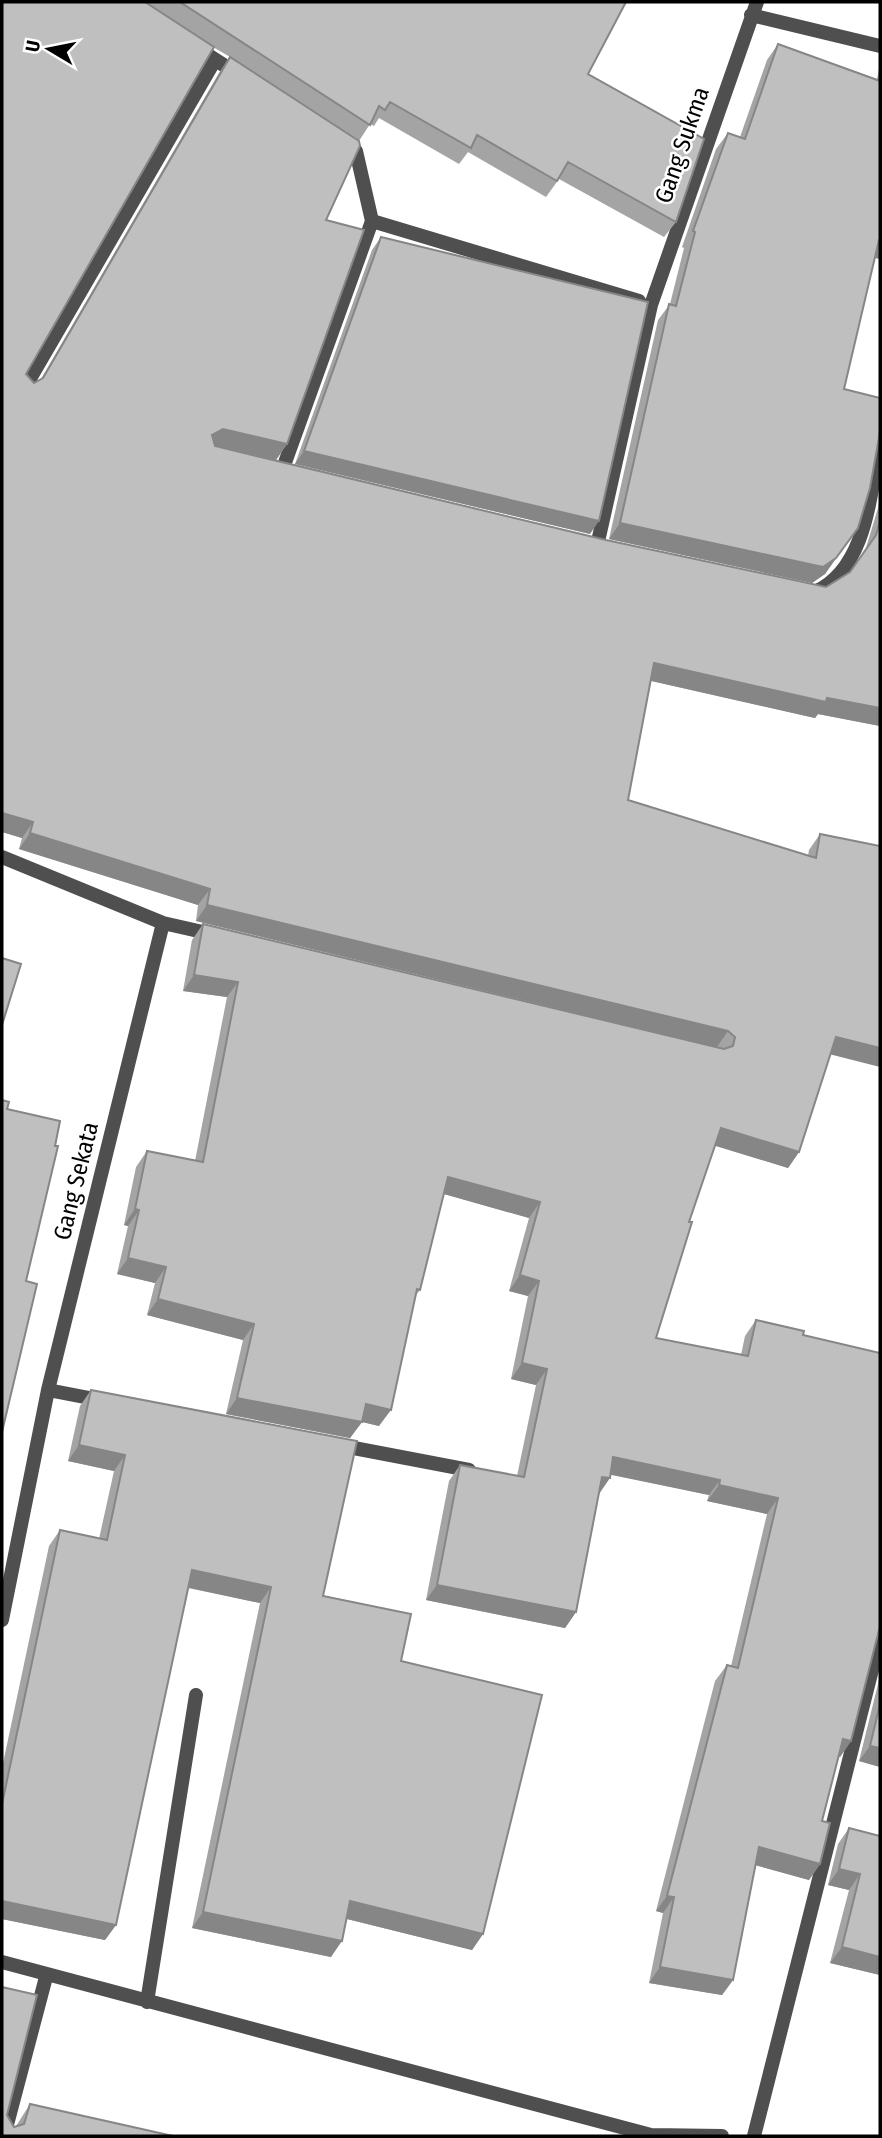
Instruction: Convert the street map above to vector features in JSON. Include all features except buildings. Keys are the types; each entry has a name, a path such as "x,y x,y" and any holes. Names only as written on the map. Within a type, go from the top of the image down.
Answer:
{"street":[{"path":"754,8 880,46"},
{"name":"Gang Sukma","path":"598,546 651,305 754,8"},
{"path":"182,38 251,82"},
{"path":"24,389 215,60"},
{"path":"283,471 372,221 356,150 333,135"},
{"path":"372,221 651,305"},
{"path":"801,591 814,593 830,585 847,564 861,535 880,442"},
{"path":"2,857 163,923 230,938"},
{"name":"Gang Sekata","path":"2,1620 48,1390 163,923"},
{"path":"48,1390 116,1403"},
{"path":"320,1442 469,1470"},
{"path":"754,2136 880,1639"},
{"path":"148,2002 196,1695"},
{"path":"2,1962 47,1977 652,2136 722,2136"},
{"path":"4,2136 47,1977"}]}
